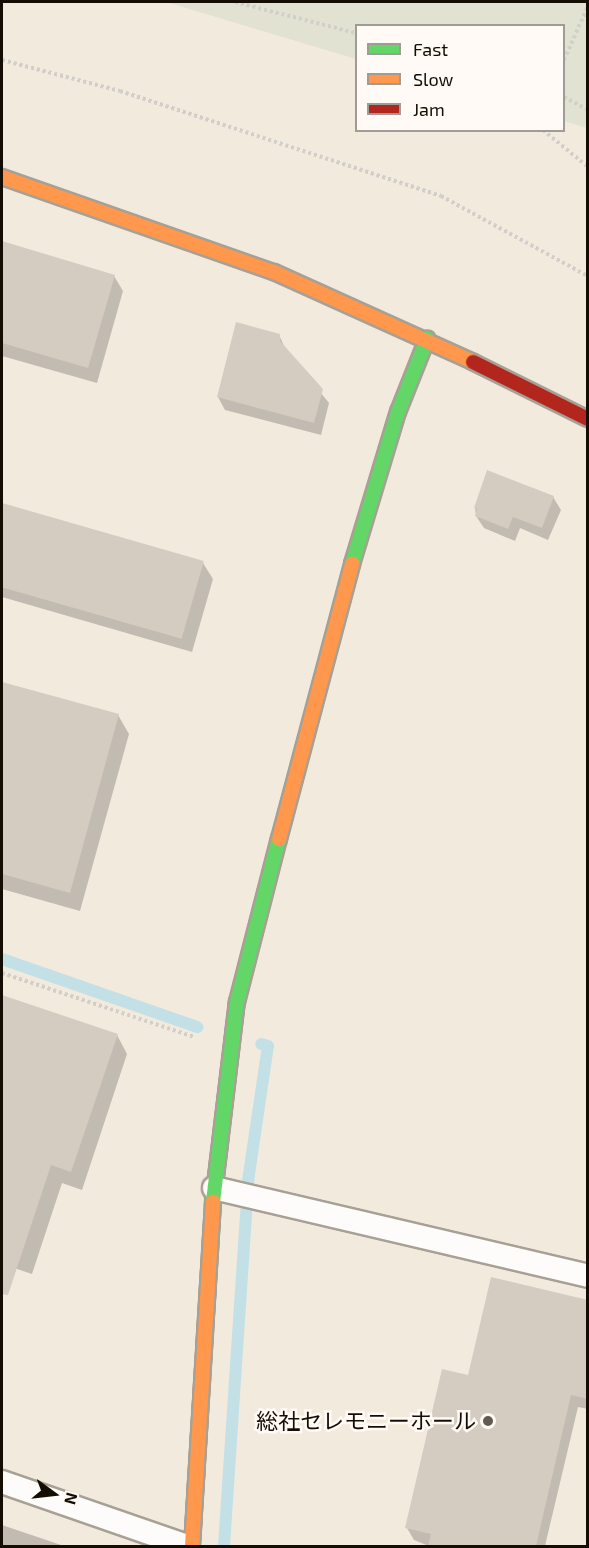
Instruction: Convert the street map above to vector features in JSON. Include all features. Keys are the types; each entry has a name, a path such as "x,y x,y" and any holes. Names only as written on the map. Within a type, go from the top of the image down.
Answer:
{"street":[{"path":"2,177 274,272 427,339 588,419"},
{"path":"192,1546 214,1188 240,991 343,594 399,412 427,339"}],"lane":[{"path":"214,1188 588,1276"},
{"path":"2,1482 187,1546"}],"path":[{"path":"235,2 355,32"},
{"path":"565,58 588,6"},
{"path":"2,60 120,91 441,196 588,276"},
{"path":"565,98 588,110"},
{"path":"545,132 588,167"},
{"path":"2,973 231,1050"}],"green space":[{"path":"166,2 587,2 587,128 565,121 565,24 355,24 355,59"}],"building":[{"path":"2,241 115,275 88,368 2,343"},
{"path":"236,322 280,334 280,341 323,389 314,423 217,397"},
{"path":"487,470 554,496 542,528 513,517 508,529 475,516 477,509 474,508"},
{"path":"2,503 204,561 182,639 2,587"},
{"path":"2,682 119,714 70,893 2,874"},
{"path":"2,995 118,1034 71,1172 51,1165 8,1295 2,1294"},
{"path":"491,1277 588,1300 588,1399 571,1395 536,1546 428,1546 431,1534 405,1528 442,1369 468,1375"}],"waterway":[{"path":"2,959 197,1027"},
{"path":"224,1546 248,1181 268,1046 261,1044"}],"traffic: fast":[{"path":"352,564 398,412 427,339"},
{"path":"213,1202 237,1002 279,839"}],"traffic: slow":[{"path":"2,177 274,272 473,362"},
{"path":"279,839 352,564"},
{"path":"192,1546 213,1202"}],"traffic: jam":[{"path":"473,362 588,419"}],"place":[{"name":"総社セレモニーホール","path":"488,1421"}]}
